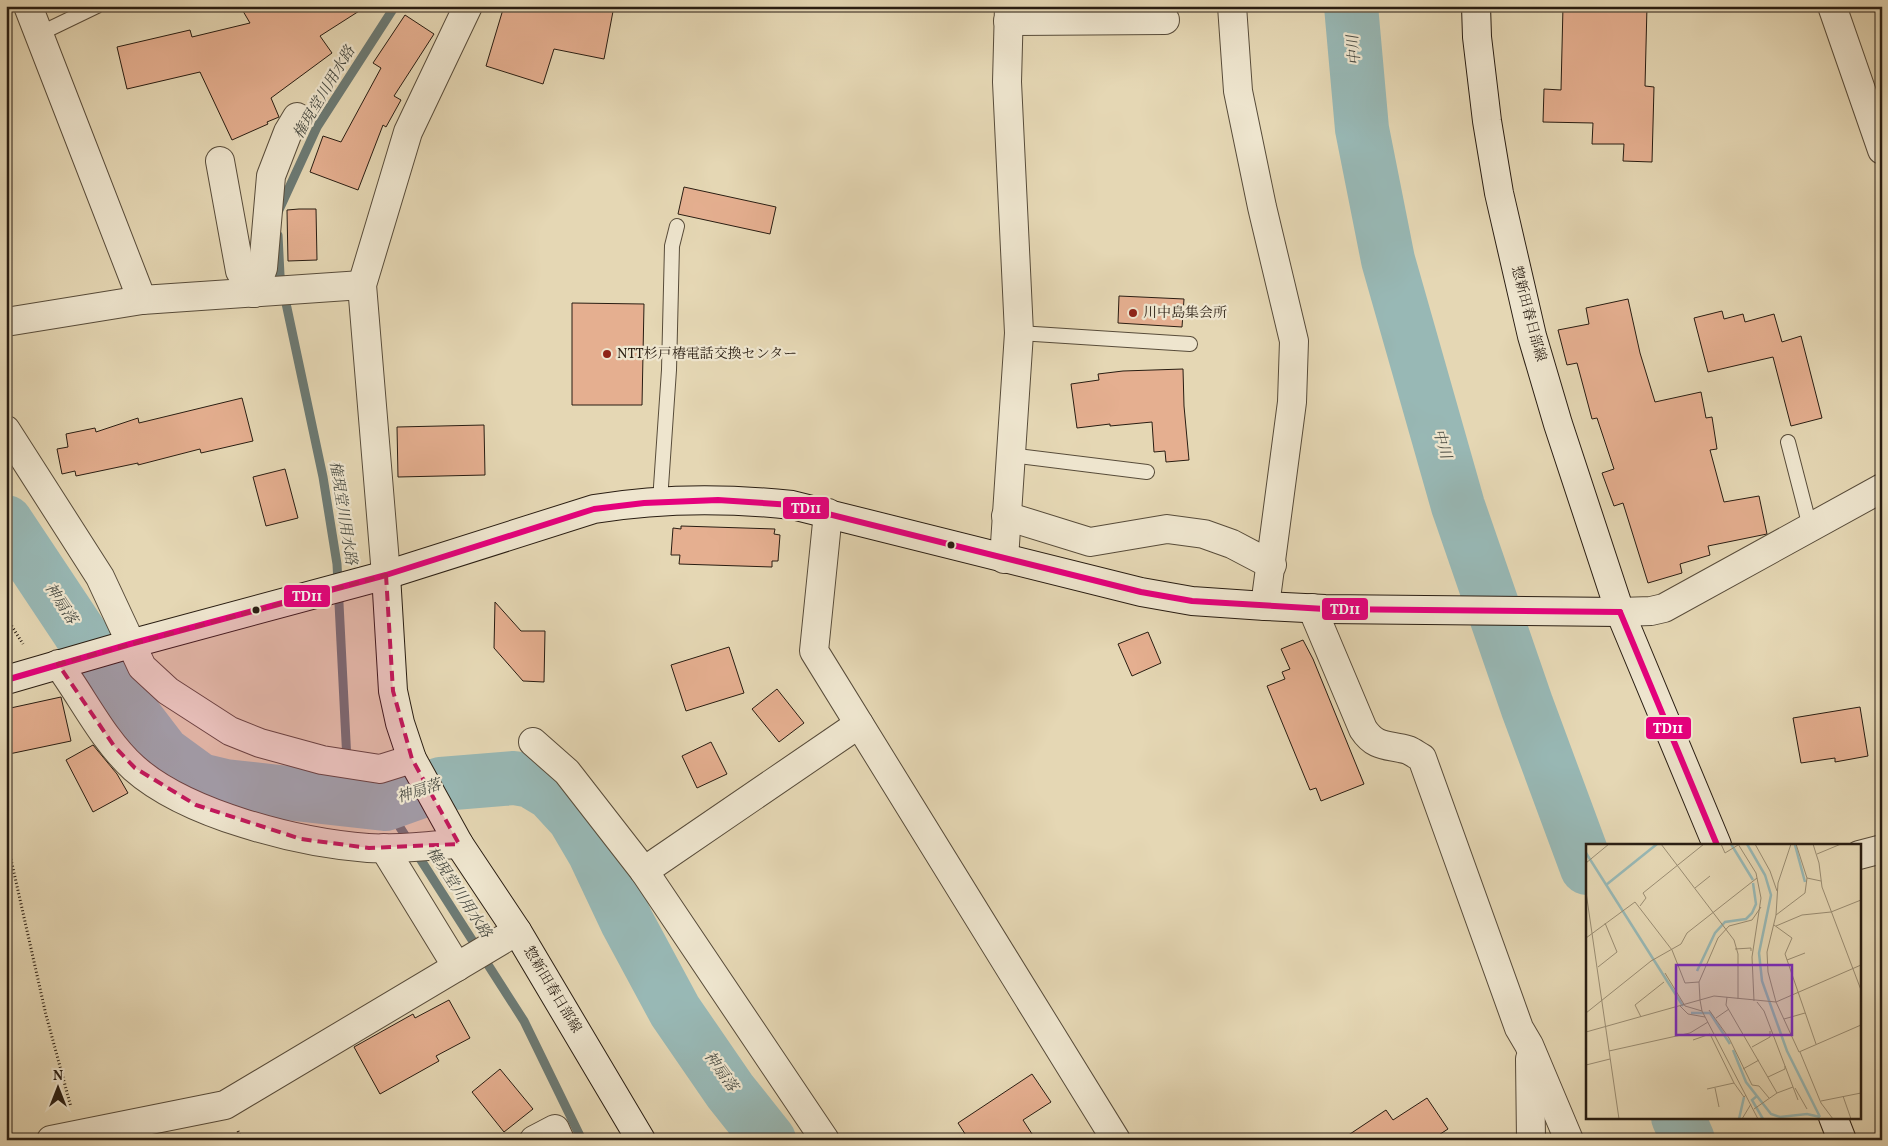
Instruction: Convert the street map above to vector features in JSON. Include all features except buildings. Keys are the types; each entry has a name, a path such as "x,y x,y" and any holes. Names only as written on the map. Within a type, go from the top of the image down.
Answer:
{"street":[{"path":"28,6 142,300"},
{"path":"6,430 100,578 142,667 168,691 230,731 253,740 322,760 380,769 412,759 400,723 393,691 386,576 362,285 408,132 468,6"},
{"path":"1232,6 1238,92 1262,207 1294,341 1292,402 1265,606"},
{"name":"惣新田春日部線","path":"1476,6 1477,37 1487,121 1499,193 1532,336 1558,424 1620,612 1717,844"},
{"path":"1832,6 1882,150"},
{"path":"1004,559 1019,334 1007,82 1008,14 1165,20"},
{"path":"254,293 263,268 271,176 288,132 297,117"},
{"path":"220,161 240,271 254,293"},
{"path":"6,322 142,300 362,285"},
{"path":"6,680 130,644 386,576 594,509 620,505 660,501 755,501 792,505 1141,592 1192,601 1318,608 1620,612 1651,611 1664,608 1882,488"},
{"path":"828,513 814,652 1116,1140"},
{"path":"1006,516 1090,542 1167,529 1204,534 1232,544 1272,564"},
{"path":"1318,608 1363,728 1369,738 1388,747 1409,750 1422,758 1518,1028 1529,1044 1569,1140"},
{"path":"58,664 114,746 135,768 162,788 196,804 237,821 301,839 369,848 460,844"},
{"path":"644,871 859,724"},
{"path":"532,742 567,772 644,871 825,1140"},
{"name":"惣新田春日部線","path":"412,759 460,844 517,931 641,1140"},
{"path":"384,848 457,967"},
{"path":"1860,855 1882,849"},
{"path":"51,1140 225,1105 517,931"},
{"path":"1529,1044 1531,1140"},
{"path":"1833,1118 1842,1140"},
{"path":"534,1140 555,1129 560,1140"}],"lane":[{"path":"39,34 96,6"},
{"path":"660,501 668,370 672,246 677,226"},
{"path":"1019,334 1190,344"},
{"path":"1788,442 1810,527"},
{"path":"1010,455 1147,472"}],"path":[{"path":"6,846 10,855 46,1015 78,1134"}],"highlighted area":[{"path":"386,575 393,691 412,759 459,844 369,848 301,839 196,805 135,768 114,746 58,664"}],"waterway":[{"name":"権現堂川用水路","path":"278,212 317,127 395,6"},
{"name":"中川","path":"1351,6 1362,129 1388,260 1458,506 1527,706 1586,865"},
{"name":"権現堂川用水路","path":"278,235 280,275 323,477 337,564 347,761"},
{"name":"神扇落","path":"6,522 137,719 163,753 200,780 225,786 385,804 441,784 514,778 531,781 551,793 574,818 594,852 627,922 675,1011 730,1091 769,1140"},
{"name":"権現堂川用水路","path":"351,772 385,804 524,1021 582,1140"},
{"name":"中川","path":"1678,1118 1688,1140"}],"transit line":[{"name":"TD11","path":"6,680 130,644 386,575 594,509 644,503 718,500 792,505 1141,592 1192,601 1325,609 1620,612"},
{"name":"TD11","path":"1620,612 1717,844"}],"place":[{"name":"川中島集会所","path":"1133,313"},
{"name":"NTT杉戸椿電話交換センター","path":"607,354"}]}
